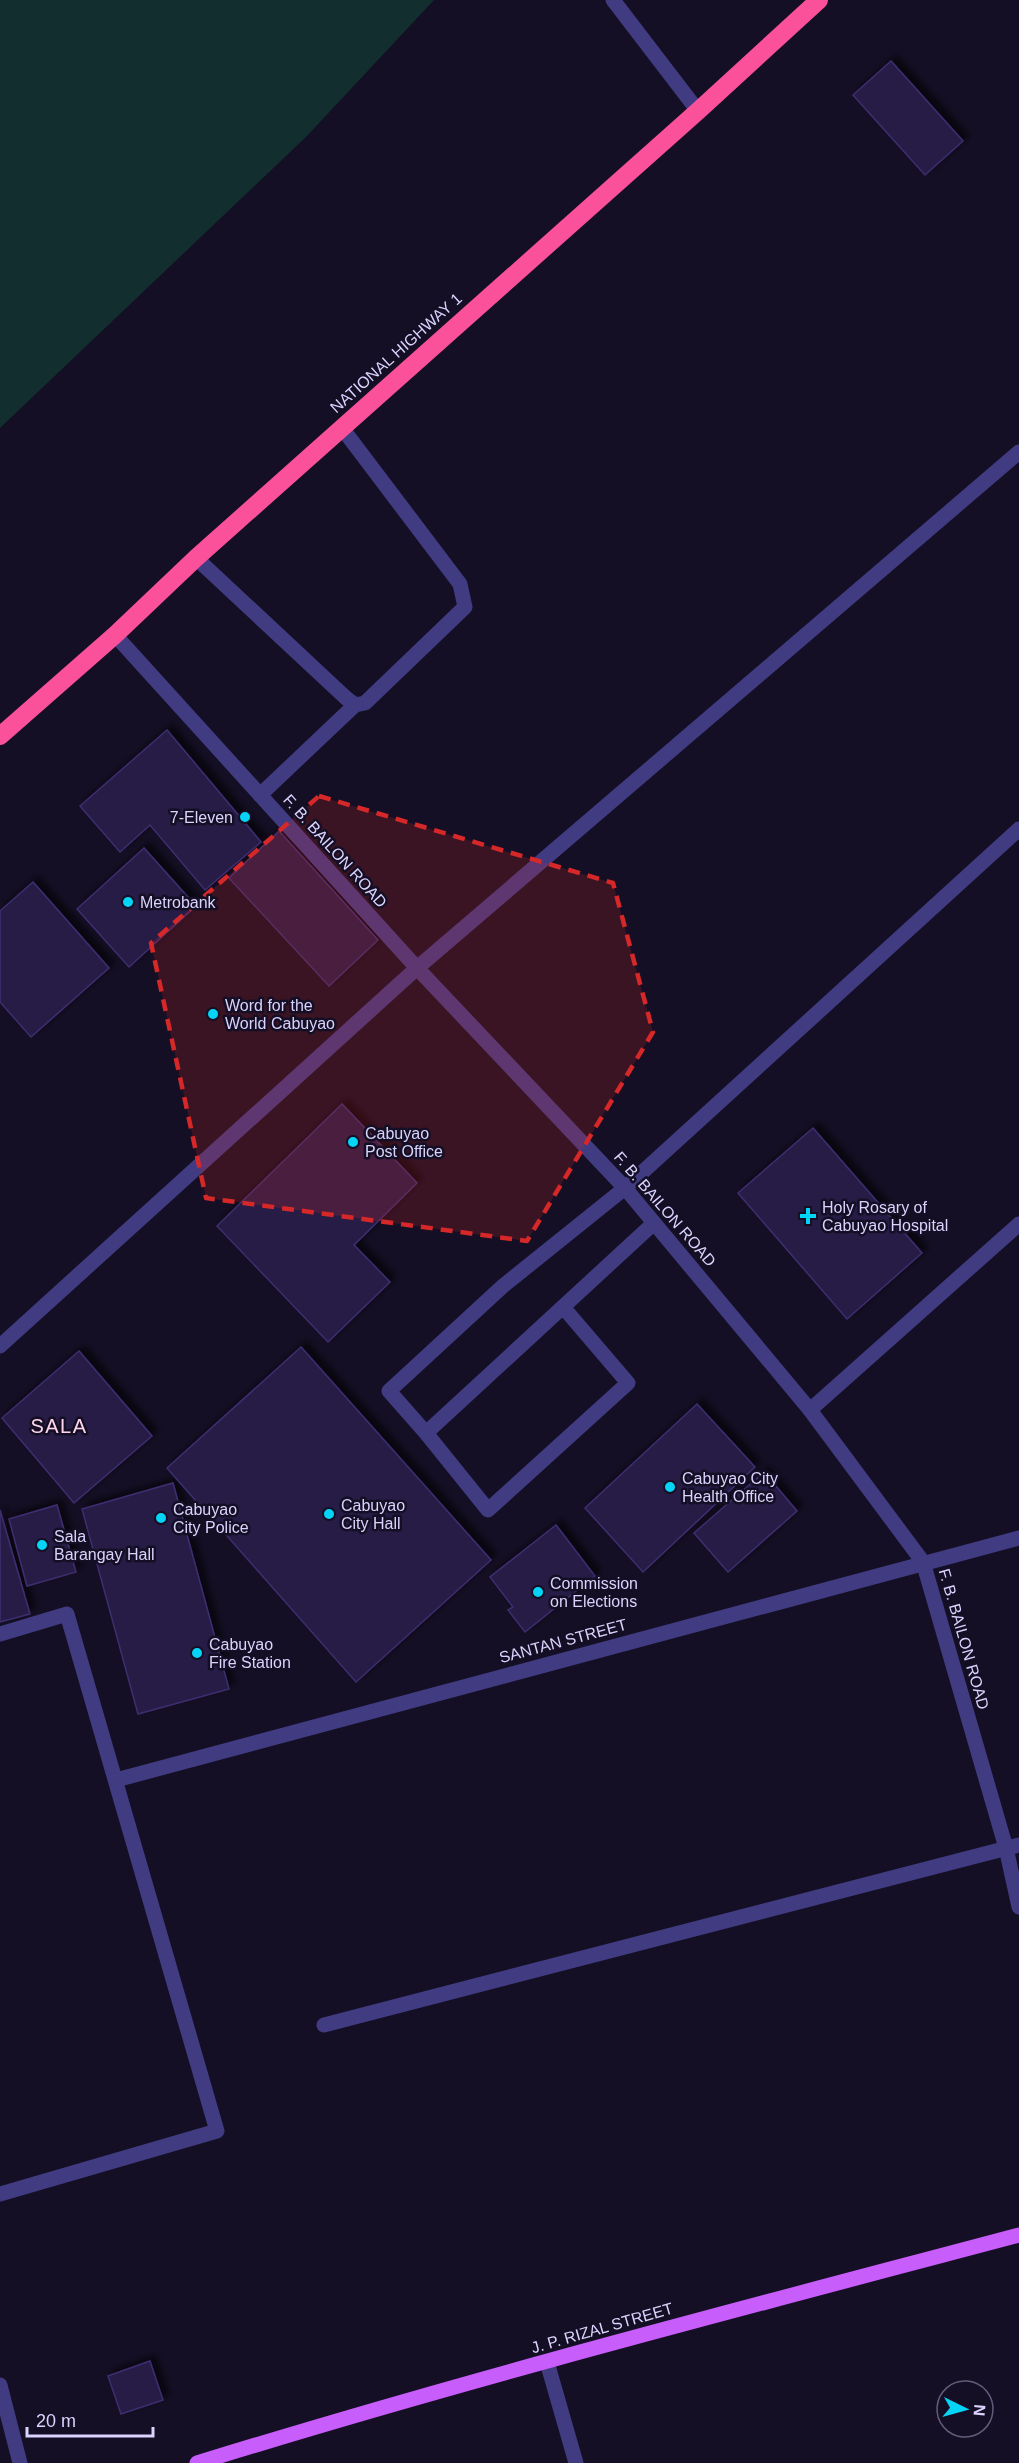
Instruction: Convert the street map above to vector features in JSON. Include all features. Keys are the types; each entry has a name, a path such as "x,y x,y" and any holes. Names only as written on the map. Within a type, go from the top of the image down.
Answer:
{"highway":[{"name":"NATIONAL HIGHWAY 1","path":"0,736 819,0"}],"main road":[{"name":"J. P. RIZAL STREET","path":"196,2463 297,2432 645,2334 1019,2235"}],"street":[{"path":"613,0 698,111"},
{"path":"260,795 355,705 365,703 465,608 460,584 342,428"},
{"path":"0,1346 417,968 1019,452"},
{"path":"196,558 355,705"},
{"name":"F. B. BAILON ROAD","path":"115,635 417,968 625,1188 810,1410 923,1562 1012,1847 1019,1907"},
{"path":"563,1307 628,1383 488,1510 426,1433 388,1391 503,1286 625,1188 1019,829"},
{"path":"426,1433 654,1223"},
{"path":"810,1410 1019,1224"},
{"name":"SANTAN STREET","path":"116,1780 1019,1538"},
{"path":"0,1634 67,1614 217,2131 0,2194"},
{"path":"324,2025 1012,1847"},
{"path":"547,2362 576,2463"},
{"path":"0,2385 20,2463"}],"highlighted area":[{"path":"319,796 613,883 653,1032 527,1241 206,1198 151,943"}],"green space":[{"path":"0,0 434,0 306,137 0,428"}],"building":[{"path":"891,61 963,141 925,175 853,95"},
{"path":"167,730 261,842 205,890 150,825 120,852 80,806"},
{"path":"279,831 378,940 329,986 229,878"},
{"path":"144,848 196,906 129,967 77,909"},
{"path":"33,882 109,968 31,1037 0,1002 0,911"},
{"path":"342,1104 417,1183 354,1245 390,1282 328,1342 217,1226"},
{"path":"813,1128 922,1253 847,1319 738,1193"},
{"name":"Cabuyao City Hall","path":"301,1347 491,1560 356,1682 167,1468"},
{"path":"79,1351 152,1436 74,1503 2,1418"},
{"name":"Cabuyao City Health Office","path":"697,1404 755,1467 643,1572 585,1508"},
{"path":"764,1472 797,1511 728,1572 694,1533"},
{"path":"173,1483 229,1689 138,1714 82,1509"},
{"name":"Sala Barangay Hall","path":"57,1505 76,1572 27,1586 9,1519"},
{"path":"0,1510 30,1614 0,1622"},
{"name":"Commission on Elections","path":"556,1525 595,1576 525,1632 508,1610 513,1607 490,1577"},
{"path":"150,2361 163,2400 121,2414 108,2376"}],"place":[{"name":"7-Eleven","path":"245,817"},
{"name":"Metrobank","path":"128,902"},
{"name":"Word for the World Cabuyao","path":"213,1014"},
{"name":"Cabuyao Post Office","path":"353,1142"},
{"name":"Holy Rosary of Cabuyao Hospital","path":"808,1216"},
{"name":"Cabuyao City Health Office","path":"670,1487"},
{"name":"Cabuyao City Hall","path":"329,1514"},
{"name":"Cabuyao City Police","path":"161,1518"},
{"name":"Sala Barangay Hall","path":"42,1545"},
{"name":"Commission on Elections","path":"538,1592"},
{"name":"Cabuyao Fire Station","path":"197,1653"}],"district":[{"name":"SALA","path":"59,1426"}]}
